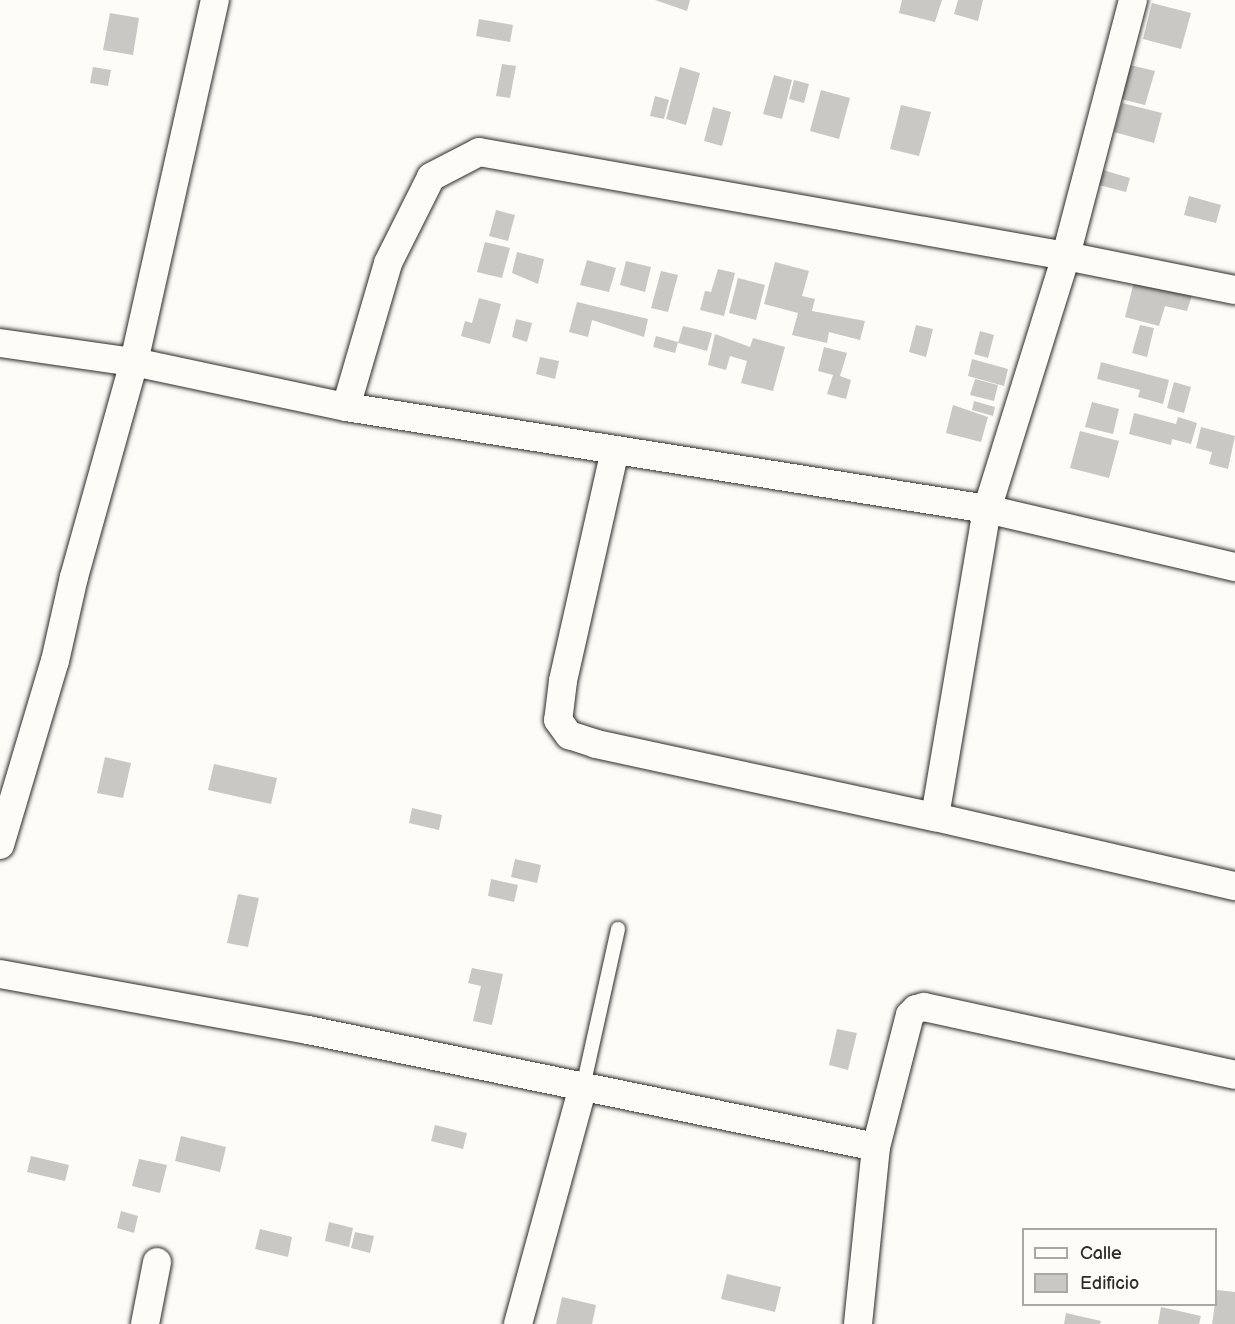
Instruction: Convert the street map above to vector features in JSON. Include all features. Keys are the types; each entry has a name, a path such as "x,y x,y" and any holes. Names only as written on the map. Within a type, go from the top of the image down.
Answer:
{"street":[{"path":"0,845 55,661 74,577 134,362 215,0"},
{"path":"935,817 987,509 1065,256 1132,0"},
{"path":"346,407 388,263 431,177 479,153 1065,256 1235,290"},
{"path":"0,343 134,362 346,407 987,509 1235,567"},
{"path":"615,450 563,681 558,720 569,735 1235,886"},
{"path":"0,974 308,1030 876,1147"},
{"path":"858,1324 876,1147 910,1015 924,1007 1235,1075"},
{"path":"518,1324 583,1087"},
{"path":"145,1324 157,1262"}],"lane":[{"path":"583,1087 618,929"}],"building":[{"path":"655,0 690,0 687,11"},
{"path":"902,0 942,0 935,22 899,13"},
{"path":"958,0 983,0 978,21 954,14"},
{"path":"1152,3 1191,13 1181,49 1143,39"},
{"path":"110,13 139,18 133,55 103,50"},
{"path":"479,19 513,25 510,42 476,36"},
{"path":"1122,63 1155,71 1145,105 1113,97"},
{"path":"502,64 516,66 510,98 496,96"},
{"path":"93,67 111,70 108,86 90,83"},
{"path":"680,67 700,73 686,125 666,119"},
{"path":"774,75 792,80 782,119 763,114"},
{"path":"794,80 809,84 804,103 789,99"},
{"path":"821,90 850,98 839,139 810,131"},
{"path":"655,96 669,100 664,119 650,116"},
{"path":"1122,103 1162,113 1154,143 1114,132"},
{"path":"901,105 931,112 919,156 890,149"},
{"path":"713,107 731,112 722,146 704,141"},
{"path":"1103,170 1130,178 1126,192 1099,185"},
{"path":"1189,196 1221,205 1216,223 1184,215"},
{"path":"496,210 515,215 508,241 489,236"},
{"path":"485,242 510,248 502,278 477,272"},
{"path":"517,252 544,259 538,284 512,273"},
{"path":"587,260 616,268 609,292 580,285"},
{"path":"626,261 651,267 645,292 620,285"},
{"path":"775,262 809,271 802,296 815,299 812,311 865,321 860,340 829,332 827,343 792,335 798,313 764,304"},
{"path":"718,269 735,273 724,316 700,310 705,291 711,292"},
{"path":"661,271 678,275 668,312 651,308"},
{"path":"738,278 765,285 756,320 729,313"},
{"path":"1135,278 1193,292 1187,311 1165,306 1159,326 1125,317"},
{"path":"479,298 501,304 490,344 461,336 465,321 472,323"},
{"path":"577,302 648,319 644,337 592,320 588,337 569,332"},
{"path":"516,319 532,323 527,342 512,337"},
{"path":"916,325 933,329 926,357 909,352"},
{"path":"1140,325 1154,328 1147,357 1132,353"},
{"path":"683,326 712,333 707,351 678,343"},
{"path":"980,331 994,335 988,358 974,354"},
{"path":"715,334 750,347 753,338 785,347 773,391 741,383 747,361 730,356 726,370 708,365"},
{"path":"656,336 678,342 675,353 653,347"},
{"path":"824,347 847,353 840,376 851,380 846,399 827,394 833,375 818,371"},
{"path":"540,357 559,361 555,379 536,374"},
{"path":"972,359 1008,369 1004,386 968,376"},
{"path":"1101,362 1169,380 1163,404 1138,397 1140,390 1097,379"},
{"path":"975,379 998,385 994,401 970,395"},
{"path":"1174,382 1191,387 1184,413 1167,408"},
{"path":"974,401 995,407 993,416 972,410"},
{"path":"1092,402 1119,409 1113,434 1085,427"},
{"path":"953,405 988,417 981,442 946,433"},
{"path":"1134,413 1176,424 1178,417 1197,423 1191,444 1172,439 1171,445 1129,434"},
{"path":"1201,427 1235,436 1228,469 1209,464 1212,452 1196,448"},
{"path":"1080,431 1119,441 1109,478 1070,468"},
{"path":"105,757 131,763 123,798 97,793"},
{"path":"214,764 277,778 271,804 208,790"},
{"path":"412,808 442,815 439,830 409,823"},
{"path":"515,859 541,865 537,883 511,877"},
{"path":"491,879 518,885 514,902 488,896"},
{"path":"238,894 259,898 248,947 227,943"},
{"path":"472,968 503,974 492,1025 473,1021 481,986 468,983"},
{"path":"837,1029 857,1033 848,1070 829,1065"},
{"path":"435,1125 467,1133 463,1149 431,1141"},
{"path":"181,1136 226,1147 220,1172 175,1161"},
{"path":"31,1156 69,1165 65,1181 27,1172"},
{"path":"139,1159 167,1165 160,1193 132,1186"},
{"path":"121,1211 138,1216 134,1233 117,1228"},
{"path":"329,1222 353,1228 349,1247 325,1241"},
{"path":"260,1229 292,1237 288,1257 255,1249"},
{"path":"355,1232 374,1236 370,1253 351,1248"},
{"path":"727,1274 781,1287 775,1312 721,1299"},
{"path":"1217,1290 1235,1292 1235,1324 1212,1324 1215,1306 1217,1306"},
{"path":"562,1297 596,1305 592,1324 556,1324"},
{"path":"1161,1307 1201,1316 1199,1324 1158,1324"},
{"path":"1066,1313 1101,1321 1100,1324 1064,1324"}]}
